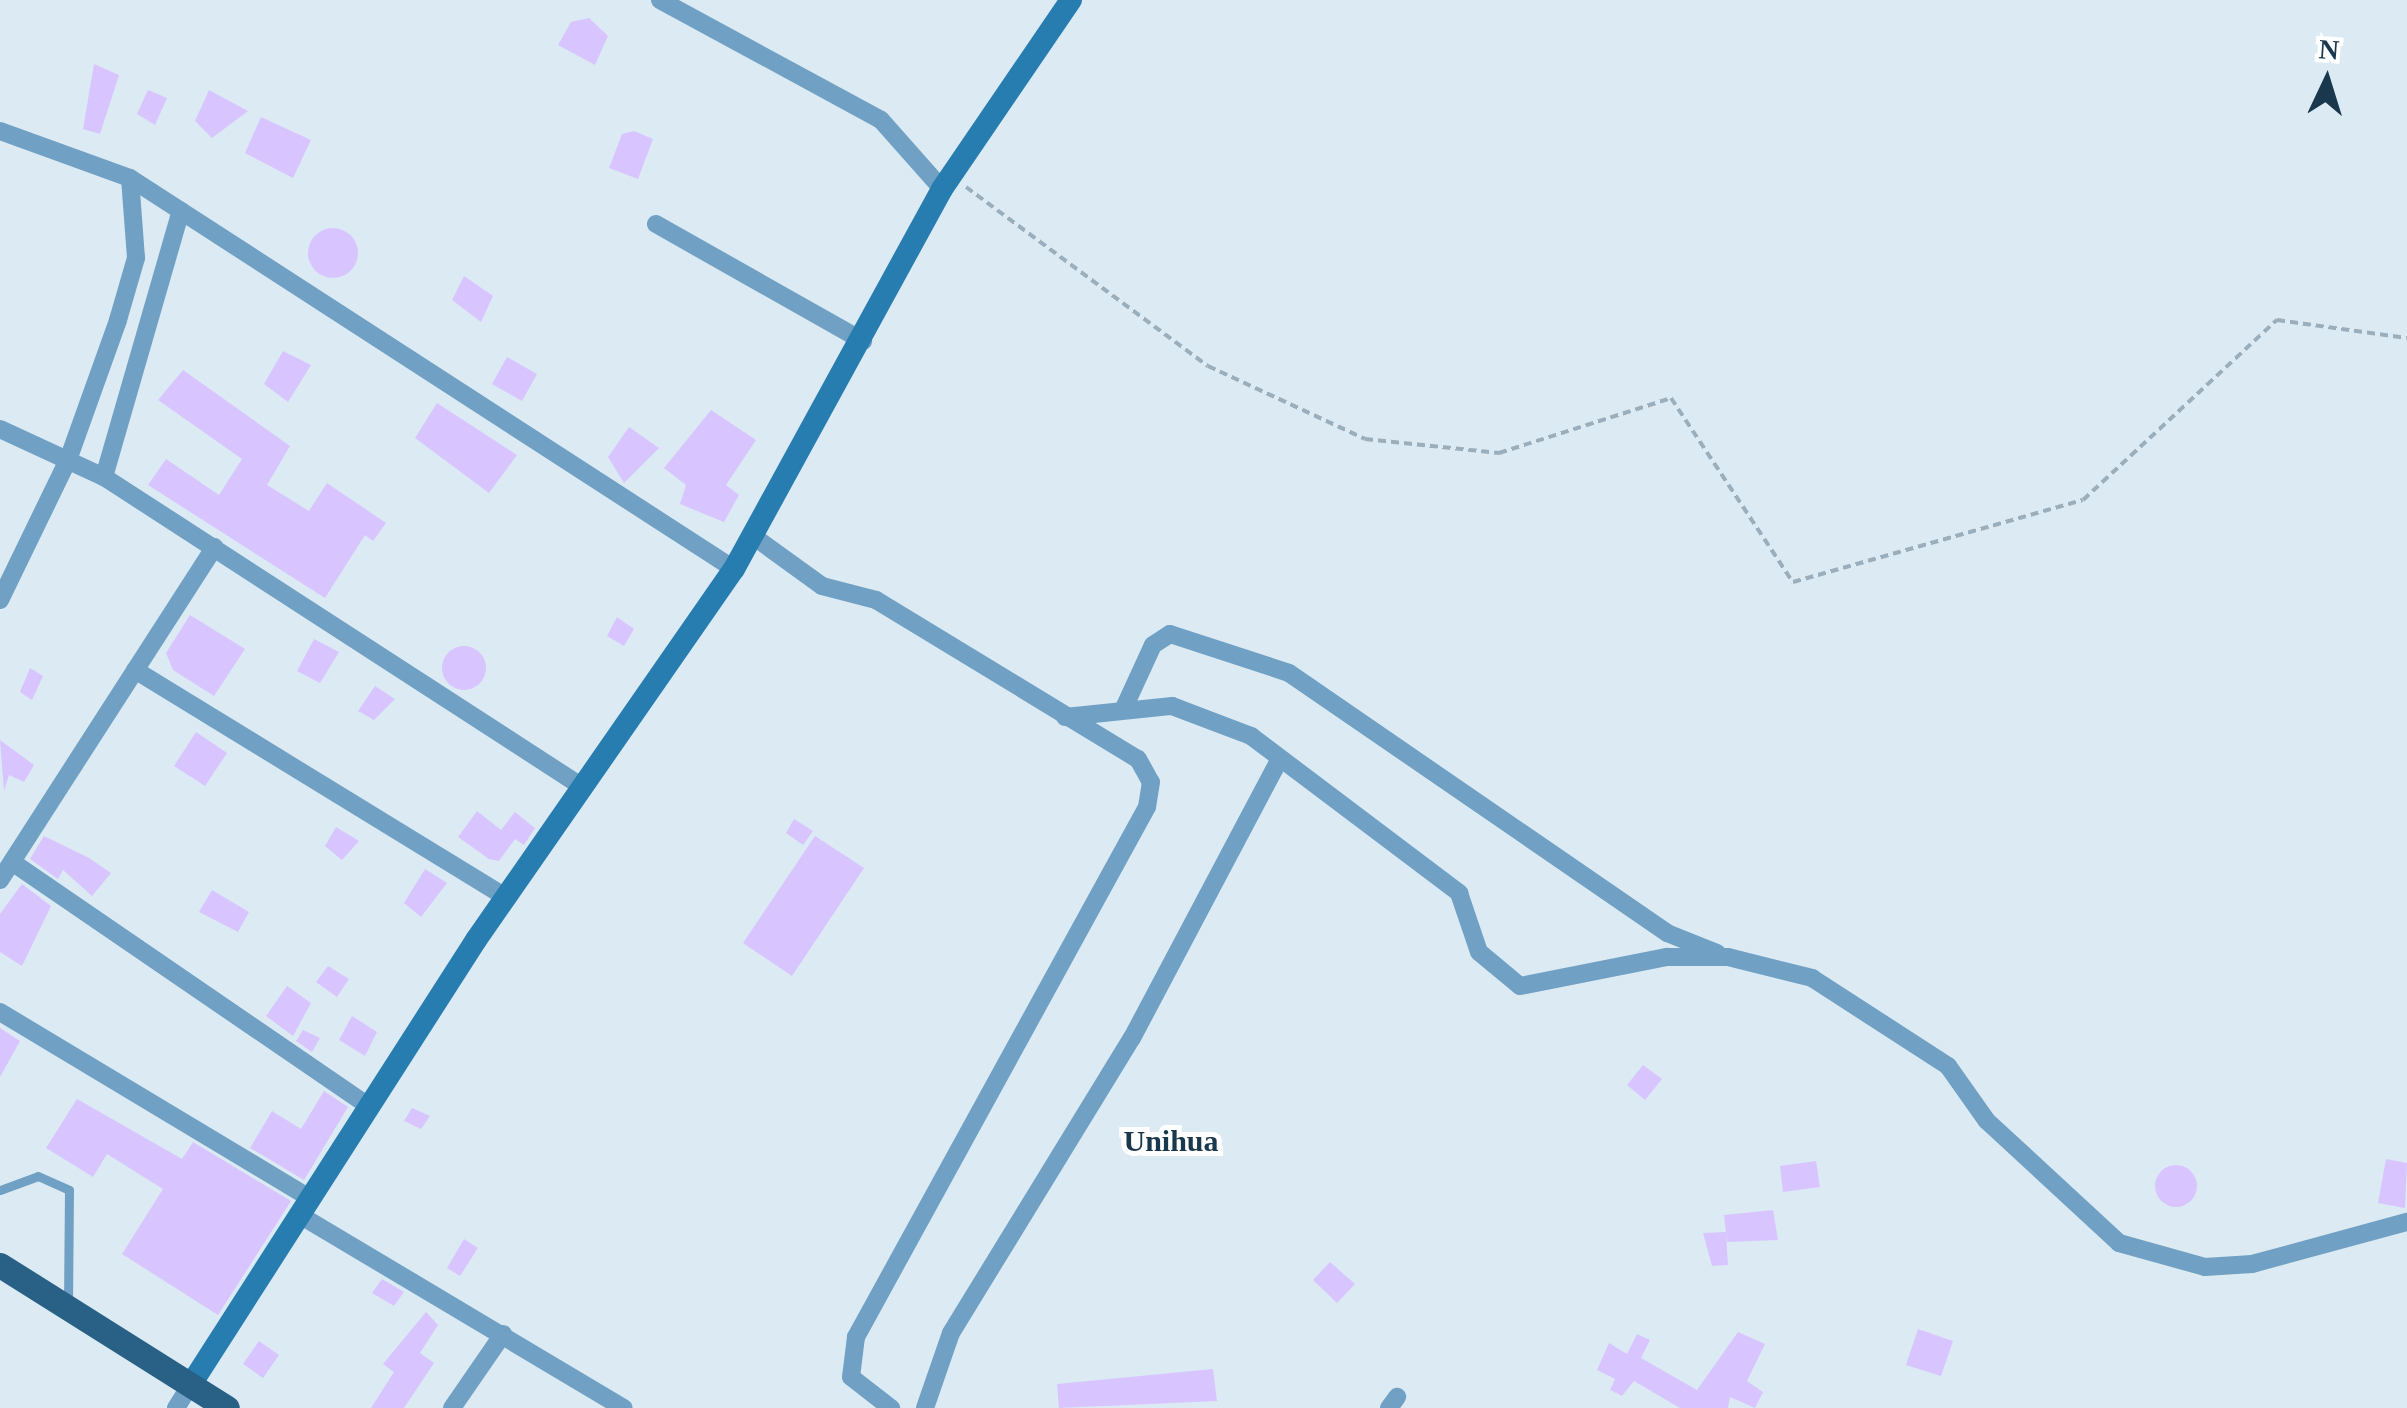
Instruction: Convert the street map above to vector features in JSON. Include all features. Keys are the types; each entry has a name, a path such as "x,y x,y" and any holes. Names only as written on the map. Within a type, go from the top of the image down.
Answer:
{"main road":[{"path":"0,1265 68,1308 183,1397 226,1408"}],"street":[{"path":"660,0 882,120 946,182"},
{"path":"183,1397 367,1105 505,897 734,570 946,182 1071,0"},
{"path":"0,130 130,178 734,570"},
{"path":"0,600 68,460 136,258 130,178"},
{"path":"104,478 181,211"},
{"path":"656,224 863,340"},
{"path":"0,428 104,478 581,786"},
{"path":"753,536 822,586 876,600 1138,759 1151,794 856,1336 851,1376 891,1408"},
{"path":"0,880 214,547"},
{"path":"1124,708 1153,645 1170,634 1289,673 1667,933 1728,958 1812,978 1932,1054 1987,1121 2120,1242 2205,1267 2252,1264 2407,1222"},
{"path":"135,670 505,897"},
{"path":"1065,717 1124,708 1199,713 1250,736 1278,762 1458,893 1479,952 1520,986 1550,986 1599,964 1728,958"},
{"path":"925,1408 951,1334 1132,1038 1278,762"},
{"path":"12,862 367,1105"},
{"path":"0,1012 624,1408"},
{"path":"452,1408 503,1334"}],"lane":[{"path":"0,1190 38,1176 70,1190 68,1308"}],"path":[{"path":"946,182 1208,366 1365,439 1500,454 1671,398 1793,582 2083,500 2276,320 2407,338"}],"building":[{"path":"589,18 608,36 595,65 558,45 571,22"},
{"path":"94,64 119,75 100,134 83,129"},
{"path":"148,90 167,98 155,125 137,114"},
{"path":"209,90 248,111 212,138 195,121"},
{"path":"261,117 311,140 293,178 245,153"},
{"path":"634,131 653,139 638,179 609,168 622,134"},
{"path":"323,229 343,229 357,243 357,263 343,277 323,277 309,263 309,243"},
{"path":"464,276 493,296 481,322 452,300"},
{"path":"283,351 311,365 288,402 264,384"},
{"path":"507,357 537,374 522,401 492,384"},
{"path":"183,370 290,446 267,485 309,511 327,483 386,523 373,541 365,535 325,598 148,485 166,459 219,495 242,459 158,400"},
{"path":"437,403 517,455 489,493 415,438"},
{"path":"711,410 756,440 726,485 739,495 724,522 680,504 686,485 664,468"},
{"path":"629,427 659,448 624,483 608,457"},
{"path":"190,615 245,649 214,696 173,670 166,653"},
{"path":"617,617 634,629 624,646 607,636"},
{"path":"314,639 339,652 320,683 297,671"},
{"path":"464,646 479,653 486,668 479,683 464,690 449,683 442,668 449,653"},
{"path":"30,668 43,676 32,700 20,692"},
{"path":"375,686 395,699 374,720 358,711"},
{"path":"196,732 227,753 205,786 174,766"},
{"path":"0,740 34,765 24,782 9,775 4,791"},
{"path":"477,811 501,830 515,812 535,828 524,845 515,839 499,861 489,859 458,837"},
{"path":"794,819 813,831 803,845 786,833"},
{"path":"336,827 359,841 342,860 325,846"},
{"path":"44,836 111,873 92,896 63,870 58,879 30,859"},
{"path":"815,836 864,868 792,976 743,943"},
{"path":"425,869 447,883 421,917 404,903"},
{"path":"22,884 51,906 22,966 0,952 0,914"},
{"path":"212,890 249,912 238,932 199,912"},
{"path":"328,966 349,979 337,997 316,982"},
{"path":"287,986 311,1003 293,1036 266,1016"},
{"path":"352,1016 377,1032 365,1056 339,1040"},
{"path":"0,1028 20,1041 0,1077"},
{"path":"303,1030 320,1038 312,1052 296,1041"},
{"path":"1643,1065 1662,1079 1645,1100 1627,1085"},
{"path":"324,1091 348,1107 304,1180 250,1148 272,1111 301,1129"},
{"path":"77,1099 182,1159 193,1142 291,1201 218,1315 122,1254 163,1189 107,1154 93,1177 46,1148"},
{"path":"412,1108 430,1116 421,1129 404,1121"},
{"path":"2386,1159 2407,1163 2405,1208 2378,1203"},
{"path":"1816,1161 1820,1187 1783,1192 1780,1166"},
{"path":"2176,1165 2191,1171 2197,1186 2191,1201 2176,1207 2161,1201 2155,1186 2161,1171"},
{"path":"1773,1210 1778,1240 1727,1242 1724,1215"},
{"path":"1726,1232 1728,1265 1712,1266 1703,1233"},
{"path":"464,1239 478,1248 460,1276 447,1268"},
{"path":"1330,1262 1355,1284 1337,1303 1313,1280"},
{"path":"382,1279 404,1292 394,1306 372,1293"},
{"path":"426,1312 438,1325 420,1353 434,1363 404,1408 371,1408 394,1372 383,1364"},
{"path":"1918,1329 1953,1341 1941,1376 1906,1365"},
{"path":"1738,1332 1765,1344 1747,1381 1763,1392 1755,1408 1730,1397 1728,1408 1680,1408 1634,1381 1622,1396 1610,1390 1615,1379 1597,1370 1609,1343 1627,1354 1637,1334 1650,1340 1641,1358 1697,1390"},
{"path":"259,1341 279,1355 263,1378 243,1364"},
{"path":"1213,1369 1217,1401 1059,1408 1057,1384"}],"district":[{"name":"Unihua","path":"1171,1141"}]}
